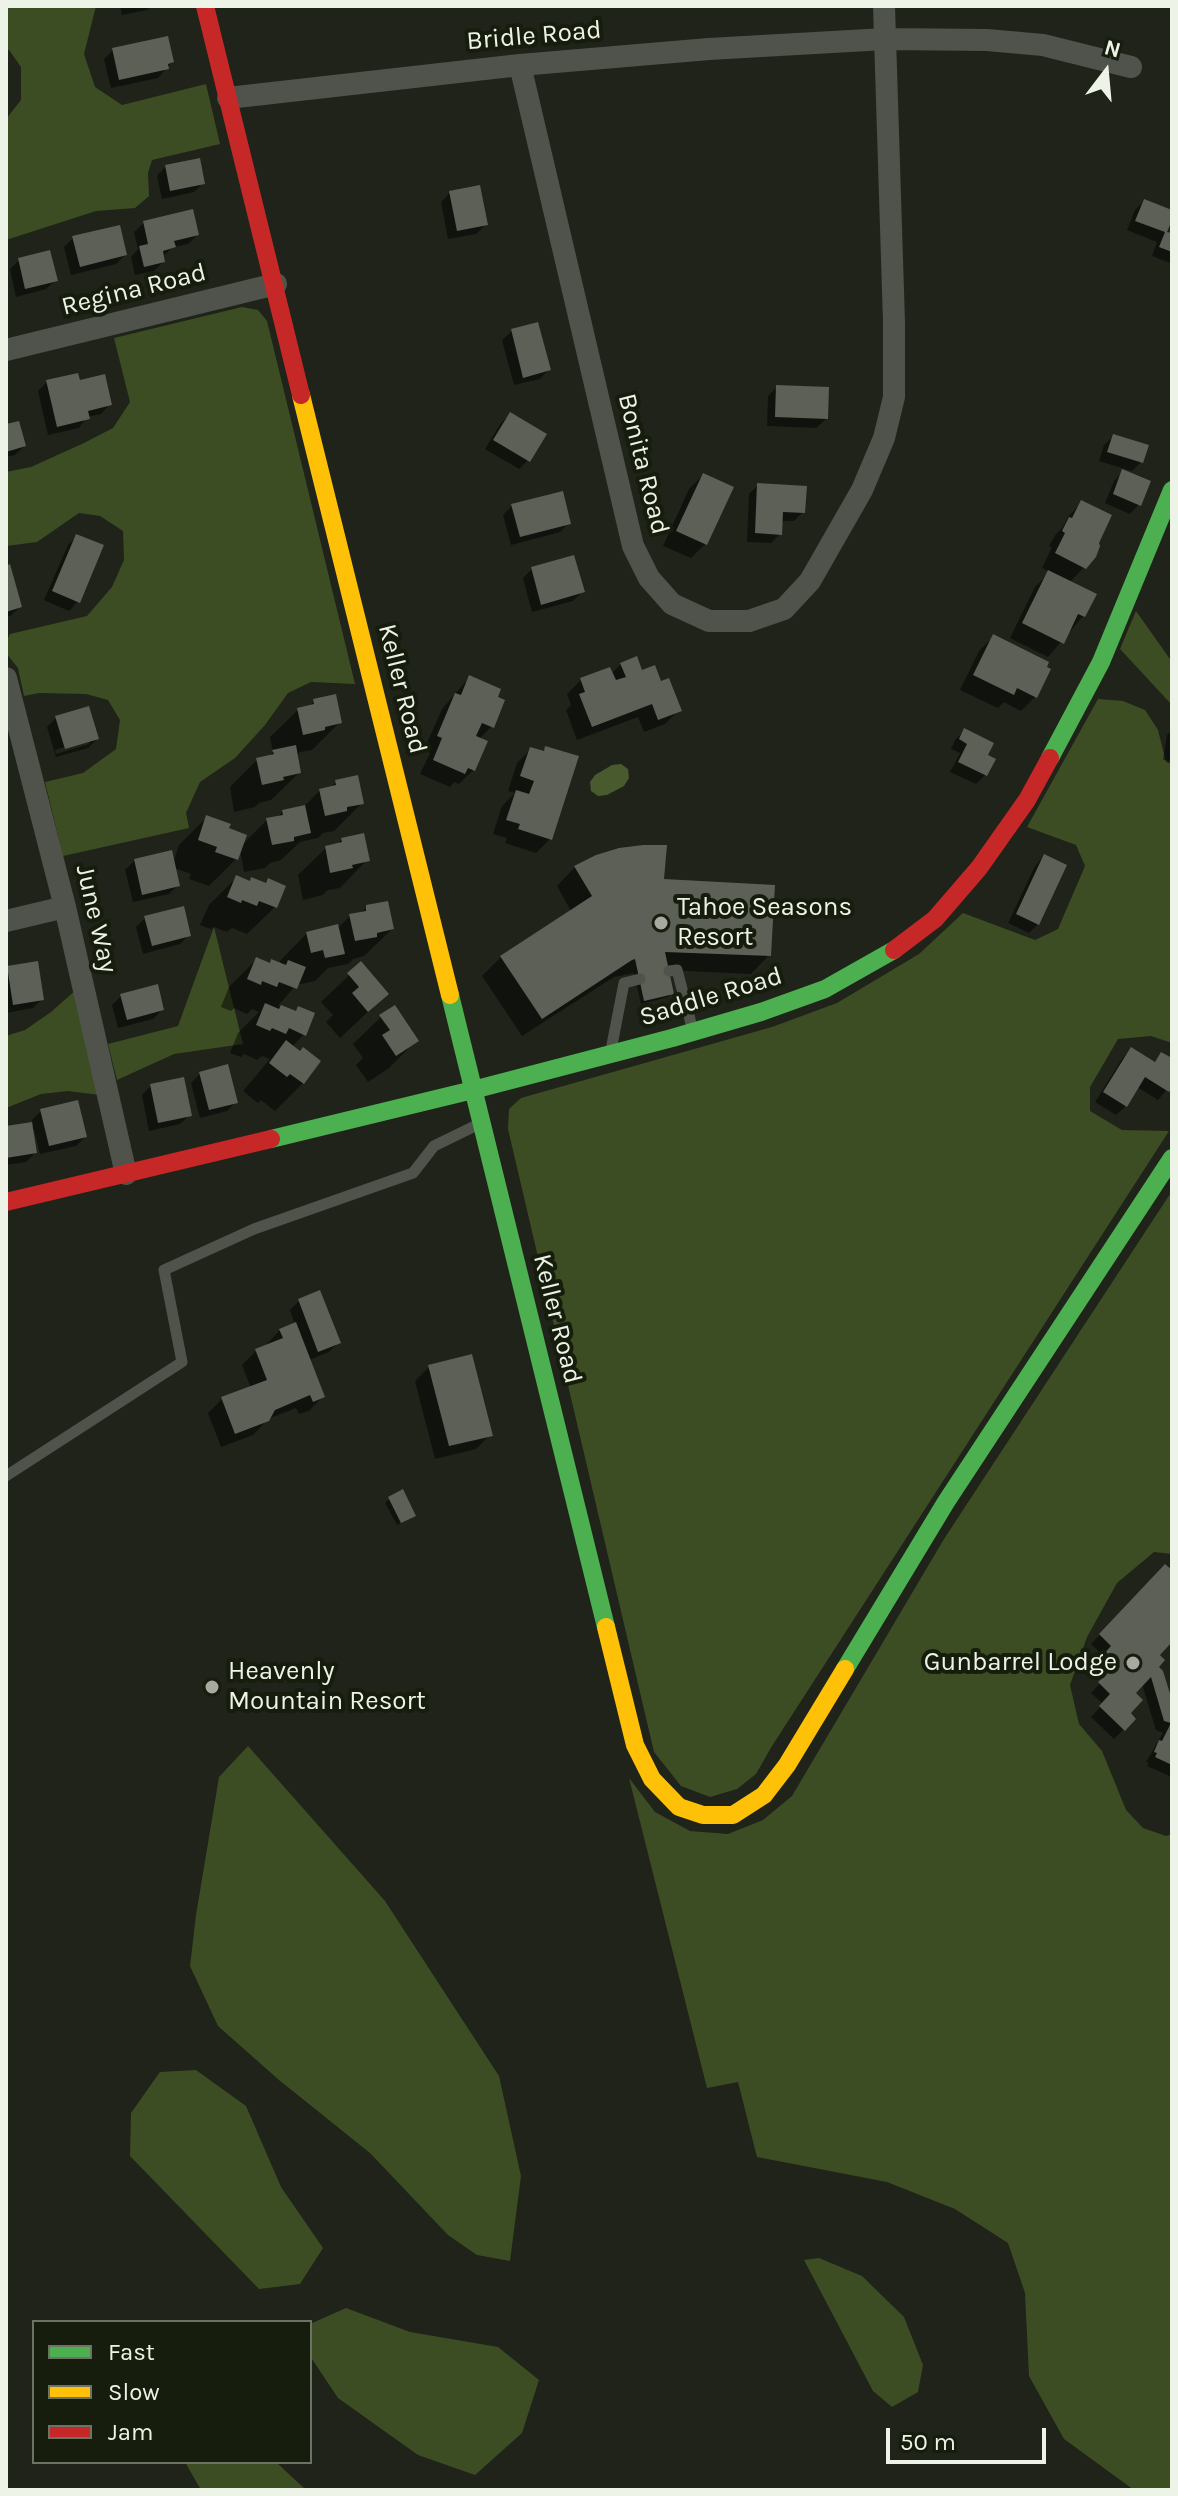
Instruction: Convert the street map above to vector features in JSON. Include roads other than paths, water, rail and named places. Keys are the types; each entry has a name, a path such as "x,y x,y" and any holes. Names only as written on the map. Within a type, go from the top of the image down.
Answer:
{"street":[{"name":"Keller Road","path":"205,6 635,1745 652,1779 679,1807 703,1815 733,1815 764,1795 787,1765 946,1502 1172,1158"},
{"name":"Bonita Road","path":"520,65 633,546 649,578 672,604 709,621 749,621 784,609 810,581 862,490 884,438 894,397 884,6"},
{"name":"Bridle Road","path":"228,98 520,65 709,49 885,39 987,40 1043,45 1131,67"},
{"name":"Regina Road","path":"6,350 276,284"},
{"name":"Saddle Road","path":"6,1202 473,1090 761,1012 825,989 887,955 935,919 979,868 1027,800 1101,662 1172,490"},
{"name":"June Way","path":"6,678 65,907 126,1174"},
{"path":"6,921 65,907"}],"lane":[{"path":"669,971 677,970 693,1031"},
{"path":"611,1054 624,983 640,979"},
{"path":"6,1476 182,1362 164,1270 254,1229 413,1173 434,1146 482,1123"}],"place":[{"name":"Tahoe Seasons Resort","path":"661,923"},
{"name":"Gunbarrel Lodge","path":"1133,1663"},
{"name":"Heavenly Mountain Resort","path":"212,1687"}]}
